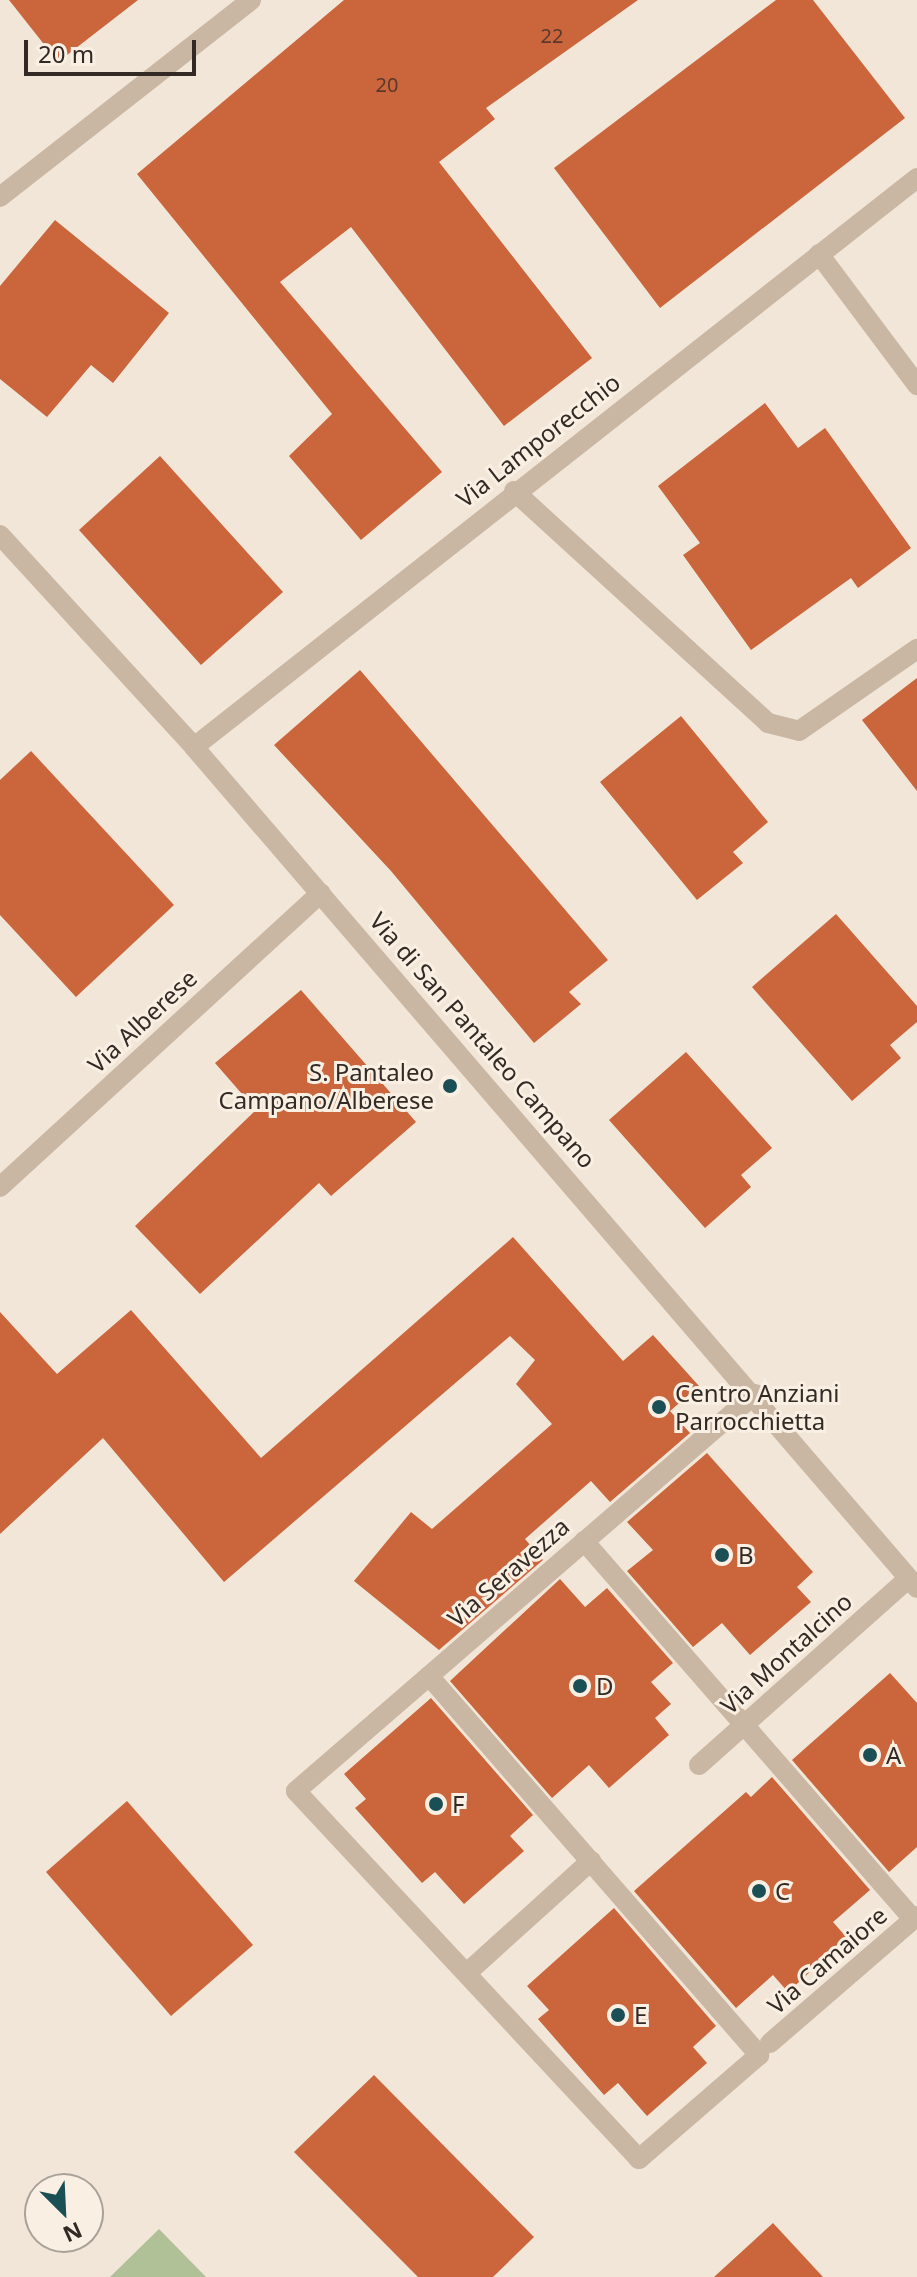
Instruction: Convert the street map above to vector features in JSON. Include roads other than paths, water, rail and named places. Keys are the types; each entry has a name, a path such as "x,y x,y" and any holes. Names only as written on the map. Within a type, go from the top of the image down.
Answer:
{"street":[{"path":"0,197 251,0"},
{"name":"Via Lamporecchio","path":"194,747 514,491 917,178"},
{"path":"819,254 917,385"},
{"path":"514,491 768,723 799,731 917,649"},
{"name":"Via di San Pantaleo Campano","path":"0,535 194,747 755,1394 913,1584"},
{"name":"Via Alberese","path":"0,1187 321,893"},
{"name":"Via Seravezza","path":"468,1972 296,1791 755,1394"},
{"path":"584,1541 915,1918"},
{"name":"Via Montalcino","path":"699,1765 913,1584"},
{"path":"429,1676 591,1861 764,2049"},
{"path":"468,1972 591,1861"},
{"name":"Via Camaiore","path":"468,1972 639,2159 915,1918"}],"place":[{"name":"S. Pantaleo Campano/Alberese","path":"450,1086"},
{"name":"Centro Anziani Parrocchietta","path":"659,1407"},
{"name":"B","path":"722,1555"},
{"name":"D","path":"580,1686"},
{"name":"A","path":"870,1755"},
{"name":"F","path":"436,1804"},
{"name":"C","path":"759,1891"},
{"name":"E","path":"618,2015"}]}
